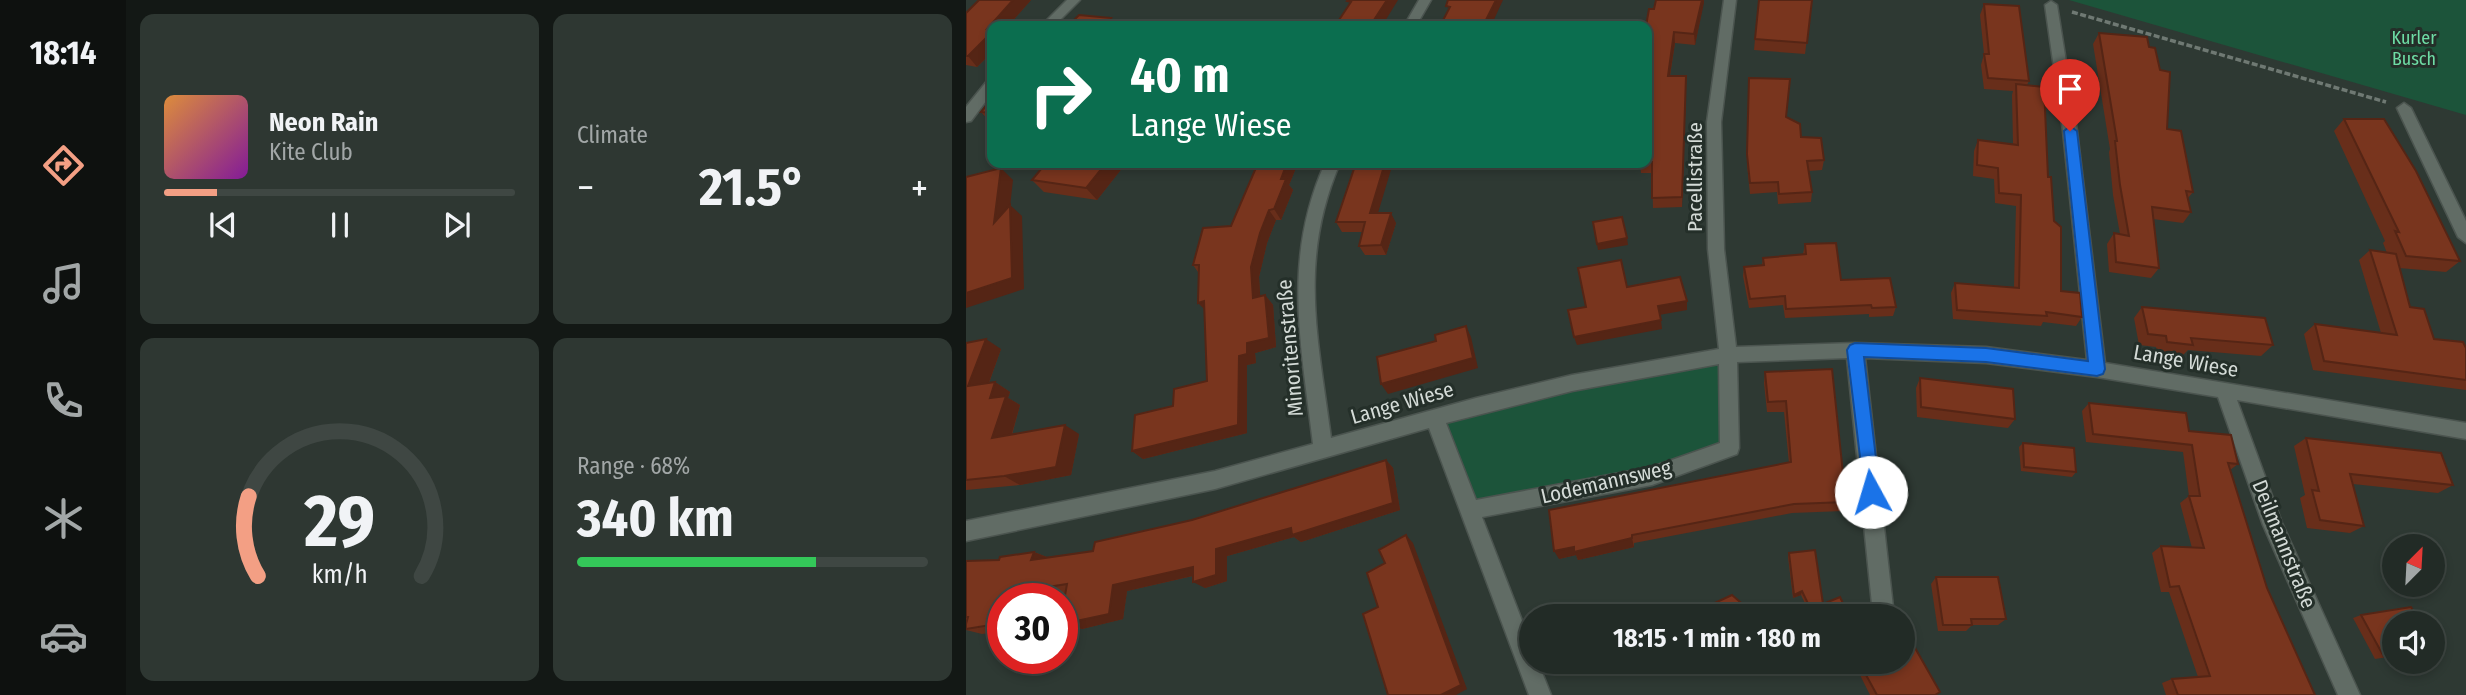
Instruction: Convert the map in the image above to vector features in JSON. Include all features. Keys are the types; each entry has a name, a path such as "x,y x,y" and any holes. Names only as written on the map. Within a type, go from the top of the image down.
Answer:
{"street":[{"path":"1053,21 1074,0"},
{"path":"1413,21 1425,0"},
{"name":"Pacellistraße","path":"1728,355 1716,249 1714,122 1730,0"},
{"path":"2051,5 2070,131 2097,369"},
{"path":"966,117 987,90"},
{"path":"2404,107 2466,237"},
{"name":"Minoritenstraße","path":"1323,449 1304,282 1307,237 1312,214 1320,187 1330,168"},
{"path":"1855,350 1883,604"},
{"name":"Lange Wiese","path":"966,531 1215,480 1435,418 1572,383 1728,355 1855,350 1986,355 2097,369 2466,431"},
{"name":"Lodemannsweg","path":"1471,510 1652,475 1730,448 1728,355"},
{"name":"Deilmannstraße","path":"2224,390 2273,525 2350,695"},
{"path":"1435,418 1540,695"}],"path":[{"path":"2051,5 2404,107"}],"green space":[{"name":"Kurler Busch","path":"2069,0 2466,0 2466,115"},
{"path":"1727,355 1729,448 1652,475 1471,510 1435,418"}],"building":[{"path":"979,0 1013,0 994,21 987,21 987,37 968,56 966,13"},
{"path":"1387,0 1373,21 1338,21 1351,2 1347,1"},
{"path":"1448,0 1496,0 1486,21 1443,21 1450,7 1446,6"},
{"path":"1656,0 1702,0 1694,34 1674,32 1668,76 1686,76 1682,197 1652,198 1652,21 1647,21 1649,9 1654,9"},
{"path":"1759,0 1812,0 1807,43 1755,39"},
{"path":"1984,4 2019,6 2029,81 1988,78 1984,54 1989,54"},
{"path":"1079,15 1111,18 1108,21 1073,21"},
{"path":"2099,33 2147,37 2149,47 2155,48 2160,70 2170,72 2167,129 2181,131 2193,192 2186,191 2191,212 2152,207 2159,268 2116,262 2114,233 2129,236"},
{"path":"1749,78 1790,79 1786,117 1800,124 1801,137 1821,138 1824,160 1807,161 1812,192 1779,194 1778,182 1750,183 1747,154"},
{"path":"2016,84 2044,87 2048,177 2051,177 2054,221 2061,227 2061,291 2080,293 2082,317 2046,312 2047,316 1957,310 1955,283 2019,288 2021,195 1999,193 1998,168 1977,165 1978,140 2018,145"},
{"path":"2344,119 2384,119 2416,171 2460,261 2406,256 2395,231 2399,232"},
{"path":"1001,168 994,223 1010,205 1012,278 966,293 966,177"},
{"path":"1042,168 1102,168 1086,188 1032,180"},
{"path":"1256,168 1285,168 1281,179 1286,179 1274,209 1269,210 1251,267 1253,298 1265,295 1269,338 1247,343 1247,354 1239,356 1238,425 1132,451 1135,415 1173,406 1174,389 1207,381 1204,301 1198,303 1199,265 1193,265 1203,228 1231,226"},
{"path":"1354,168 1384,168 1370,213 1391,213 1381,245 1359,246 1365,222 1336,222"},
{"path":"1622,217 1627,238 1597,244 1593,222"},
{"path":"1836,243 1841,280 1890,278 1896,307 1872,308 1871,305 1786,309 1785,296 1750,299 1744,267 1764,265 1763,258 1806,254 1805,244"},
{"path":"2370,250 2396,254 2410,307 2424,309 2434,339 2463,342 2466,348 2466,380 2324,361 2315,324 2397,335"},
{"path":"1621,260 1627,287 1680,277 1687,301 1658,306 1661,320 1574,337 1568,310 1586,307 1578,268"},
{"path":"2142,307 2265,318 2273,345 2191,338 2193,345 2167,342 2166,336 2148,334"},
{"path":"1466,326 1473,358 1381,384 1377,357 1436,341 1435,335"},
{"path":"986,339 968,386 995,382 990,398 1006,396 992,438 1065,425 1056,467 966,480 966,343"},
{"path":"1832,369 1846,502 1794,504 1632,535 1632,538 1574,552 1574,547 1554,551 1549,510 1791,462 1786,401 1768,402 1765,372"},
{"path":"1920,378 2013,389 2015,419 1921,407"},
{"path":"2089,403 2186,413 2189,431 2231,435 2238,464 2228,463 2267,588 2315,695 2178,695 2172,679 2210,676 2179,586 2170,587 2161,546 2204,548 2189,496 2200,496 2192,445 2093,434"},
{"path":"2306,438 2441,453 2453,485 2350,474 2364,526 2320,520 2312,490 2319,491"},
{"path":"2023,443 2074,448 2076,472 2024,467"},
{"path":"1386,460 1393,503 1292,535 1291,528 1216,549 1216,575 1193,582 1193,567 1113,585 1109,614 1078,621 1078,583 987,583 987,626 966,629 966,561 999,560 1000,557 1034,552 1031,560 1093,551 1095,542 1192,520"},
{"path":"1406,535 1461,685 1441,695 1388,695 1363,614 1378,607 1367,573 1385,563 1379,550"},
{"path":"1815,550 1823,604 1808,604 1802,591 1794,595 1789,553"},
{"path":"1936,577 1998,577 2006,619 1971,619 1972,625 1943,625"},
{"path":"1732,595 1742,604 1712,604"},
{"path":"1840,597 1843,604 1823,604"},
{"path":"2411,607 2413,611 2386,611"},
{"path":"2382,612 2382,653 2361,615"},
{"path":"1915,648 1940,692 1935,695 1877,695 1865,674 1915,674"}],"route":[{"path":"1871,492 1855,350 1986,355 2097,369 2070,131"}]}
